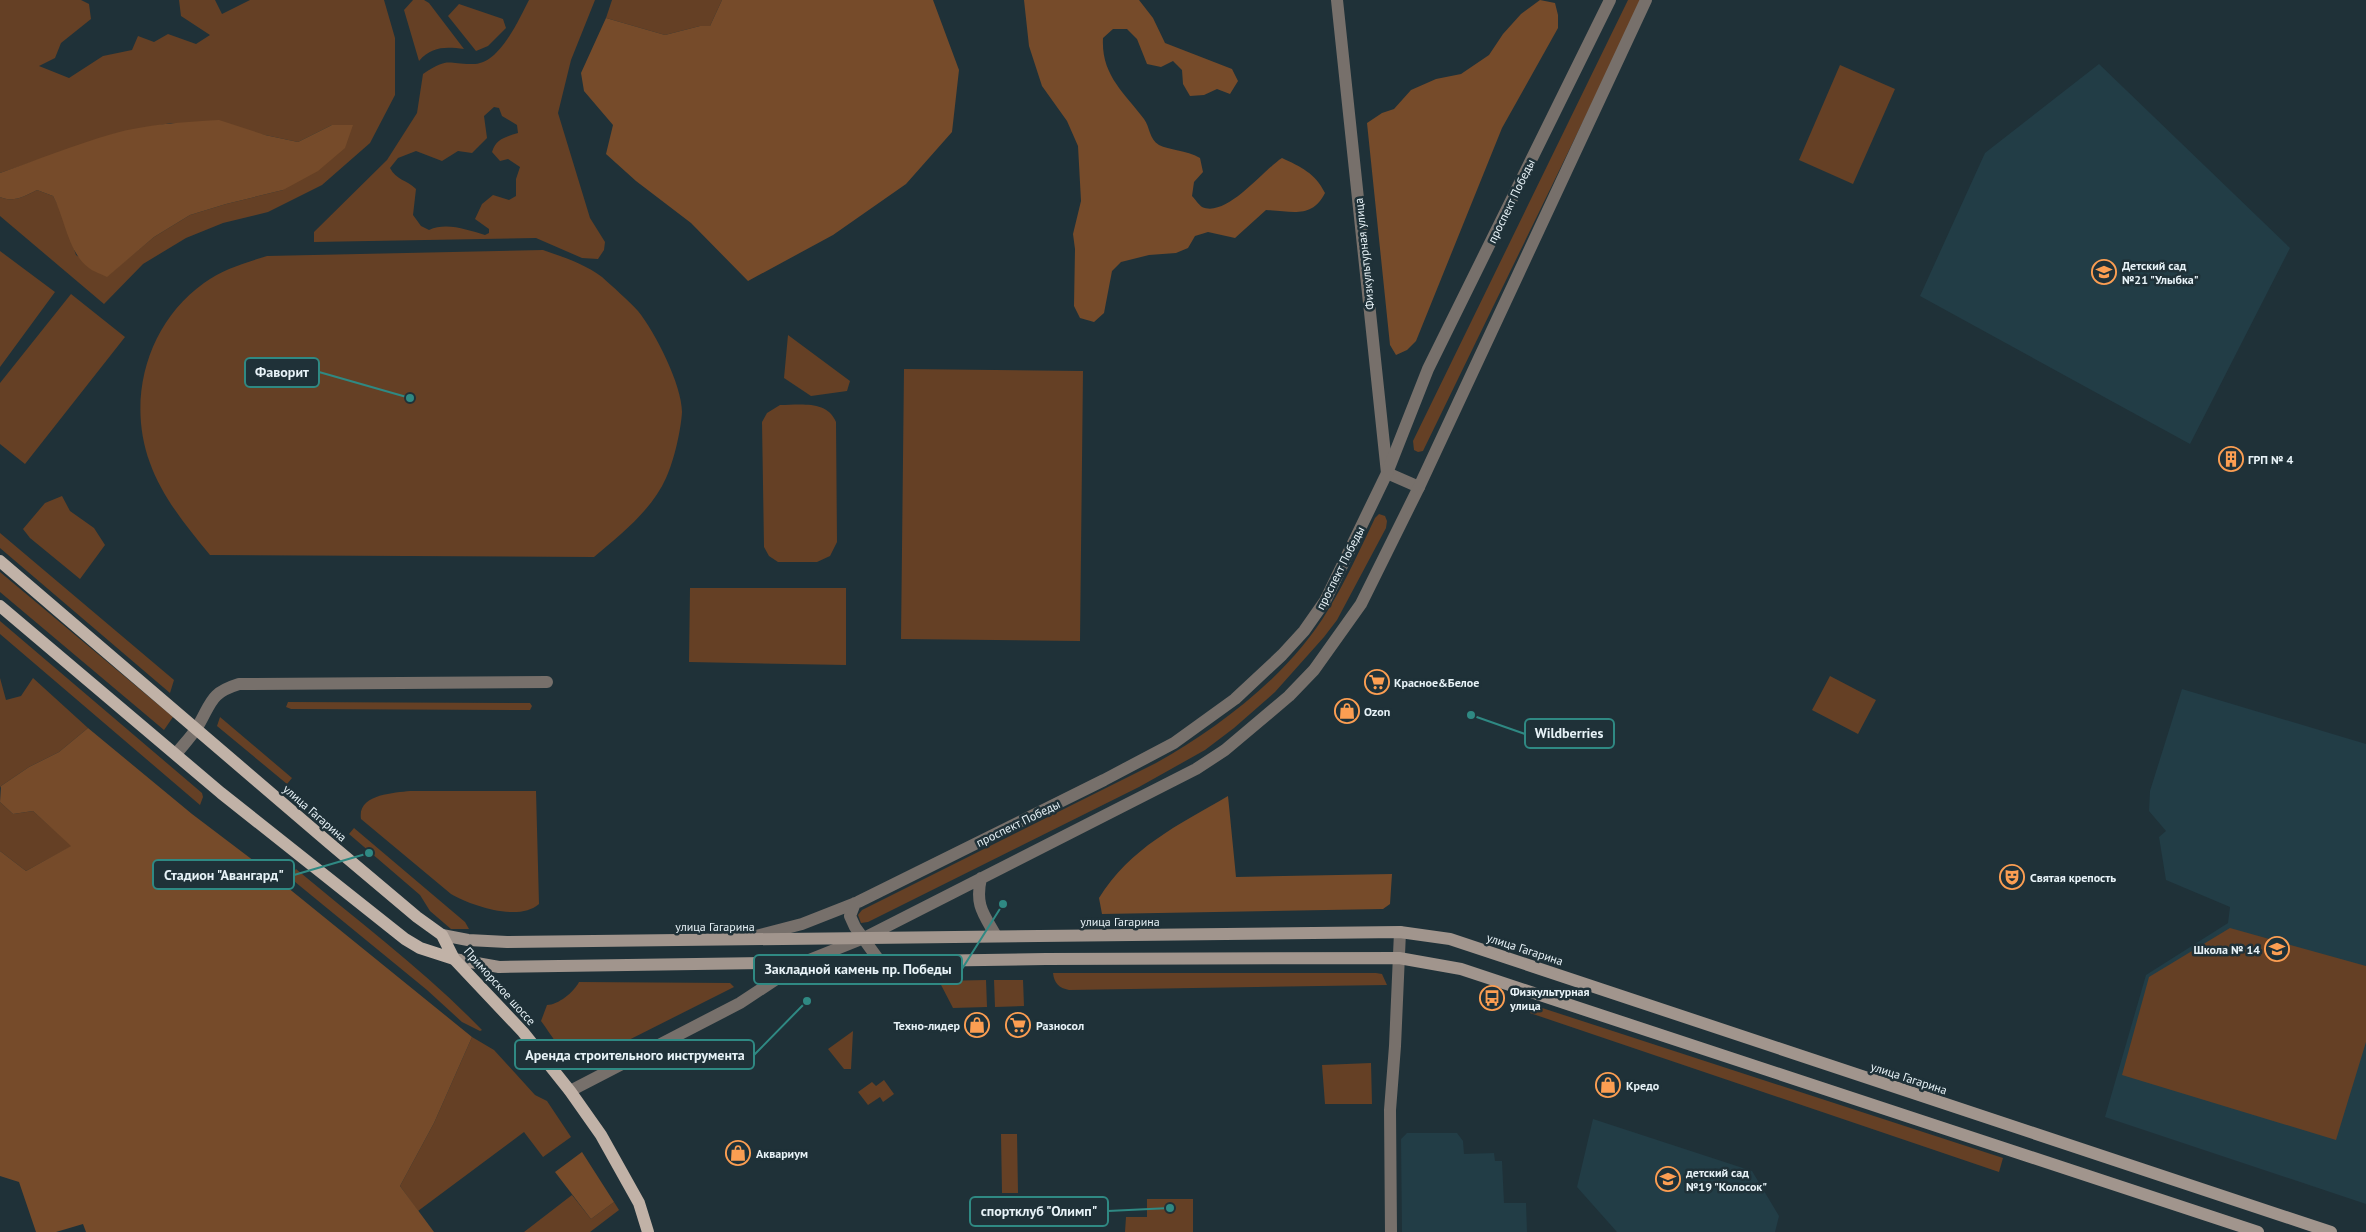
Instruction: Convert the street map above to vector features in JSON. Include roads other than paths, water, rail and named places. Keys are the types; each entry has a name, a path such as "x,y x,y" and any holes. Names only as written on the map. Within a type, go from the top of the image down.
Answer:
{"main road":[{"name":"улица Гагарина","path":"0,561 416,917 442,935 468,940 507,942 1400,932 1450,939 2331,1232"},
{"path":"0,606 262,827 405,939 420,948 454,959 499,967 1056,959 1399,958 1461,969 2258,1232"},
{"name":"Приморское шоссе","path":"442,935 454,959 523,1032 570,1091 601,1135 638,1203 648,1232"}],"street":[{"name":"Физкультурная улица","path":"1337,0 1387,473"},
{"name":"проспект Победы","path":"744,940 802,924 855,903 1174,743 1235,699 1282,655 1304,631 1325,601 1387,473 1428,369 1610,0"},
{"path":"570,1091 740,1003 799,964 864,938 1196,769 1225,750 1259,723 1314,670 1361,604 1419,487 1646,0"},
{"path":"1387,473 1419,487"},
{"path":"176,754 197,728 211,701 222,689 240,684 546,682"},
{"path":"982,878 978,893 980,908 996,936"},
{"path":"855,903 850,916 855,927 881,963"},
{"path":"1391,1232 1390,1110 1400,932"}],"place":[{"name":"Детский сад №21 \"Улыбка\"","path":"2104,272"},
{"name":"Фаворит","path":"410,398"},
{"name":"ГРП № 4","path":"2231,459"},
{"name":"Красное&Белое","path":"1377,682"},
{"name":"Ozon","path":"1347,711"},
{"name":"Wildberries","path":"1471,715"},
{"name":"Стадион \"Авангард\"","path":"369,853"},
{"name":"Святая крепость","path":"2012,877"},
{"name":"Закладной камень пр. Победы","path":"1003,904"},
{"name":"Школа № 14","path":"2277,949"},
{"name":"Физкультурная улица","path":"1492,998"},
{"name":"Аренда строительного инструмента","path":"807,1001"},
{"name":"Техно-лидер","path":"977,1025"},
{"name":"Разносол","path":"1018,1025"},
{"name":"Кредо","path":"1608,1085"},
{"name":"Аквариум","path":"738,1153"},
{"name":"детский сад №19 \"Колосок\"","path":"1668,1179"},
{"name":"спортклуб \"Олимп\"","path":"1170,1208"}]}
